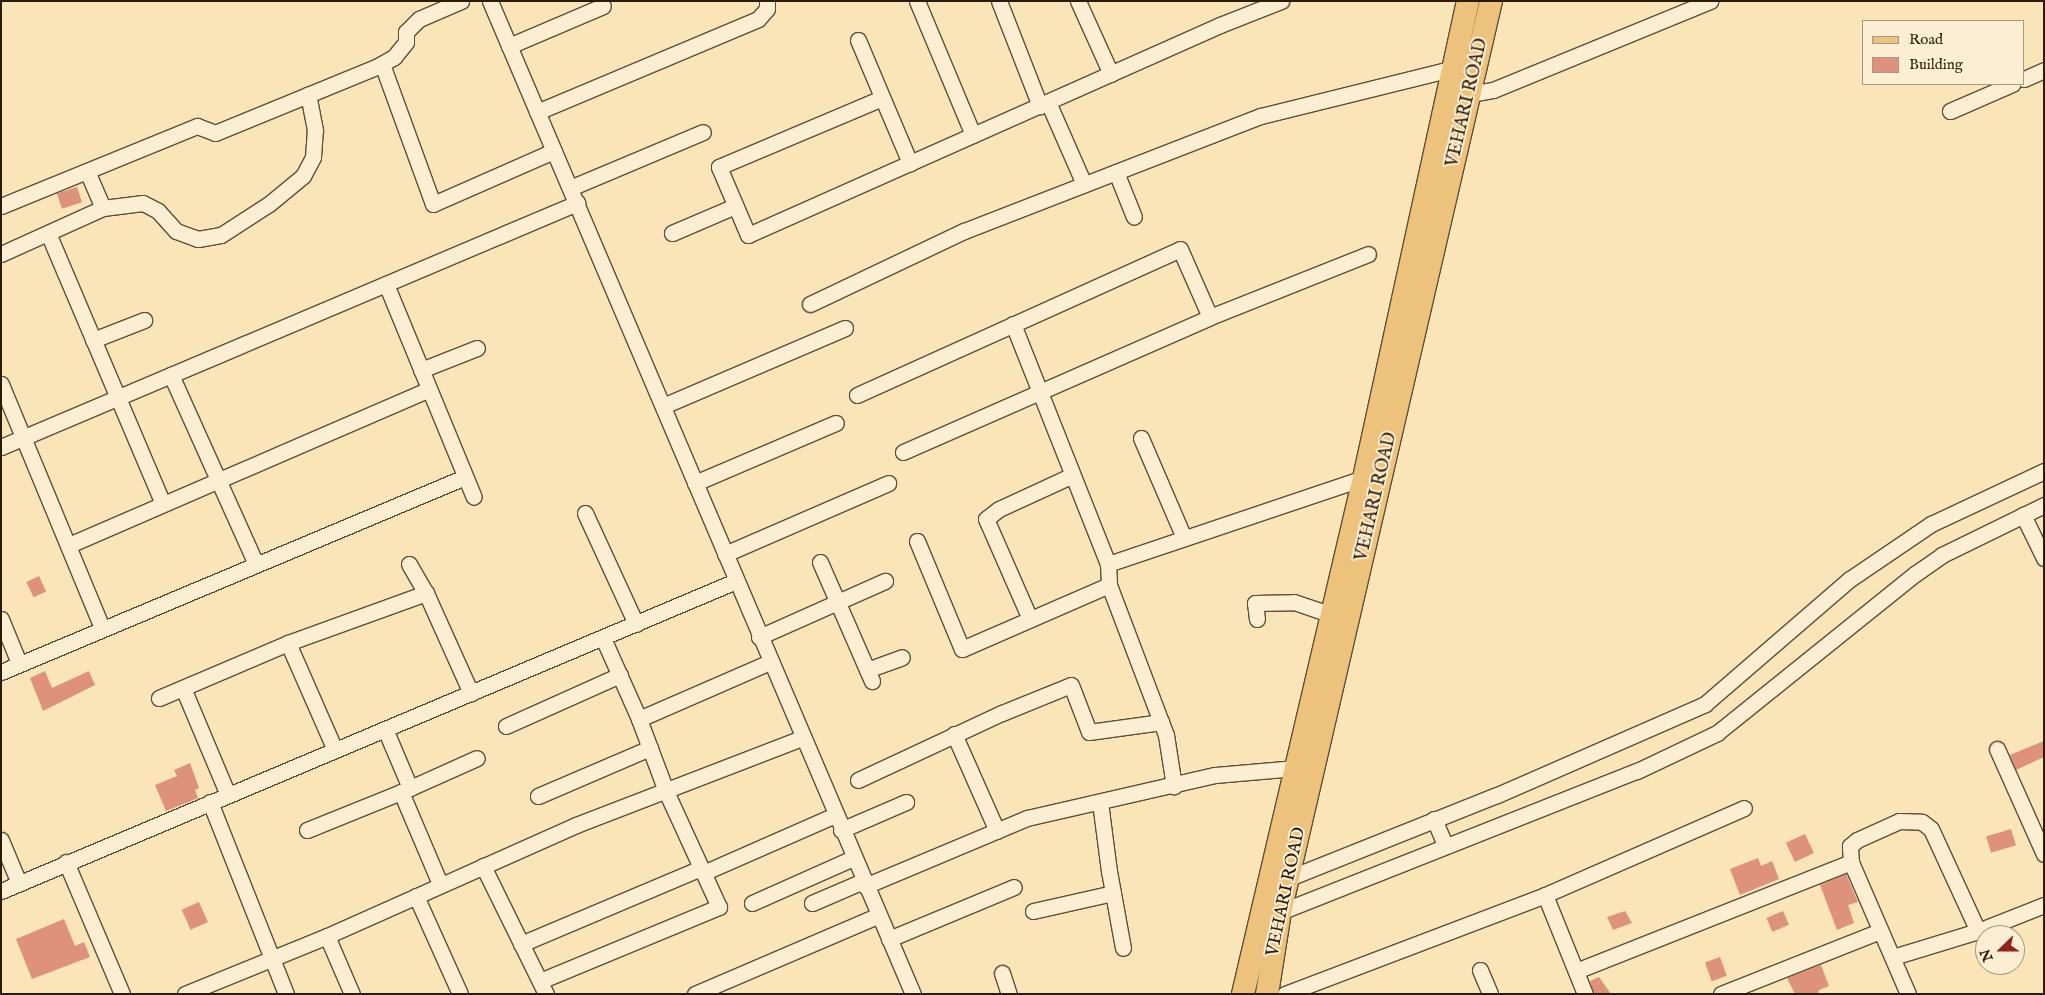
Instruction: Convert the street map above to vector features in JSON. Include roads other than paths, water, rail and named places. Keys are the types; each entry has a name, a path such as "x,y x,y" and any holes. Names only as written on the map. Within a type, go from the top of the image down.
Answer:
{"main road":[{"name":"VEHARI ROAD","path":"1243,994 1270,904 1296,768 1364,478 1455,68 1468,1"},
{"name":"VEHARI ROAD","path":"1267,994 1270,904 1289,876 1491,1"}],"street":[{"path":"1,206 197,126 215,133 382,64 394,57 406,42 406,32 419,19 461,1"},
{"path":"537,112 758,19 767,8 767,1"},
{"path":"917,1 973,135"},
{"path":"999,1 1044,104 1084,184"},
{"path":"1078,1 1111,74"},
{"path":"882,98 719,167 748,235 1281,1"},
{"path":"493,2 509,46 911,993"},
{"path":"1470,94 1493,90 1703,3"},
{"path":"509,46 602,6"},
{"path":"858,40 910,163"},
{"path":"382,64 433,204 554,151"},
{"path":"810,304 964,231 1261,116 1455,68"},
{"path":"2025,79 2044,70"},
{"path":"1950,111 2010,85"},
{"path":"1,254 103,208 143,203 158,210 176,231 198,239 221,235 268,204 303,176 313,157 315,130 308,95"},
{"path":"570,188 703,132"},
{"path":"87,171 103,208"},
{"path":"1116,172 1134,217"},
{"path":"1,447 577,203"},
{"path":"672,233 735,206"},
{"path":"48,233 163,504"},
{"path":"857,395 1180,249 1210,317"},
{"path":"903,452 1210,317 1368,254"},
{"path":"386,284 474,497"},
{"path":"93,340 144,320"},
{"path":"1013,324 1108,564 1109,585 1161,722 1174,786"},
{"path":"663,406 845,328"},
{"path":"421,370 477,348"},
{"path":"171,375 256,564"},
{"path":"1,384 102,628"},
{"path":"69,546 429,389"},
{"path":"695,483 836,423"},
{"path":"1141,438 1184,538"},
{"path":"1289,876 1434,819 1705,704 1850,579 1931,524 2044,471"},
{"path":"1030,619 986,519 999,509 1073,475"},
{"path":"1,672 465,476"},
{"path":"1108,564 1364,478"},
{"path":"725,554 888,483"},
{"path":"1270,904 1445,845 1637,771 1717,733 1915,574 1942,555 2044,505"},
{"path":"586,514 636,624"},
{"path":"2023,514 2038,532 2044,558"},
{"path":"917,541 962,649 1109,585"},
{"path":"820,562 869,676 902,657"},
{"path":"409,564 426,593 471,693"},
{"path":"1,890 736,581"},
{"path":"759,637 885,581"},
{"path":"158,698 288,643 426,593"},
{"path":"1257,619 1255,603 1294,602 1332,614"},
{"path":"1,619 19,663"},
{"path":"484,866 543,987 719,907 666,791 639,719 603,638"},
{"path":"288,643 335,750"},
{"path":"639,719 770,662"},
{"path":"506,726 620,675"},
{"path":"858,780 954,734 1071,685 1089,732 1161,722"},
{"path":"183,688 228,794"},
{"path":"385,729 405,790 440,884"},
{"path":"954,734 997,831"},
{"path":"184,994 273,956 327,936 440,884 666,791 802,738"},
{"path":"538,796 650,748"},
{"path":"1997,749 2044,854"},
{"path":"307,830 477,758"},
{"path":"812,903 1027,818 1174,786 1215,775 1296,768"},
{"path":"210,802 273,956 286,994"},
{"path":"841,830 906,802"},
{"path":"1100,802 1113,892 1124,948"},
{"path":"1284,994 1545,894 1744,808"},
{"path":"521,944 835,815"},
{"path":"1434,819 1445,845"},
{"path":"1908,994 1851,862 1850,846 1857,840 1899,821 1922,822 1931,829 1975,925"},
{"path":"1400,833 1411,858"},
{"path":"1,840 19,883"},
{"path":"752,903 853,858"},
{"path":"66,862 122,994"},
{"path":"1576,970 1851,862"},
{"path":"889,939 1014,887"},
{"path":"1033,911 1113,892"},
{"path":"1545,894 1585,994"},
{"path":"416,896 460,994"},
{"path":"1993,925 2044,905"},
{"path":"697,993 879,915"},
{"path":"1721,994 1738,991 1880,931"},
{"path":"1893,957 1975,932"},
{"path":"327,936 352,994"},
{"path":"1480,970 1490,994"},
{"path":"1002,973 1009,994"}]}
